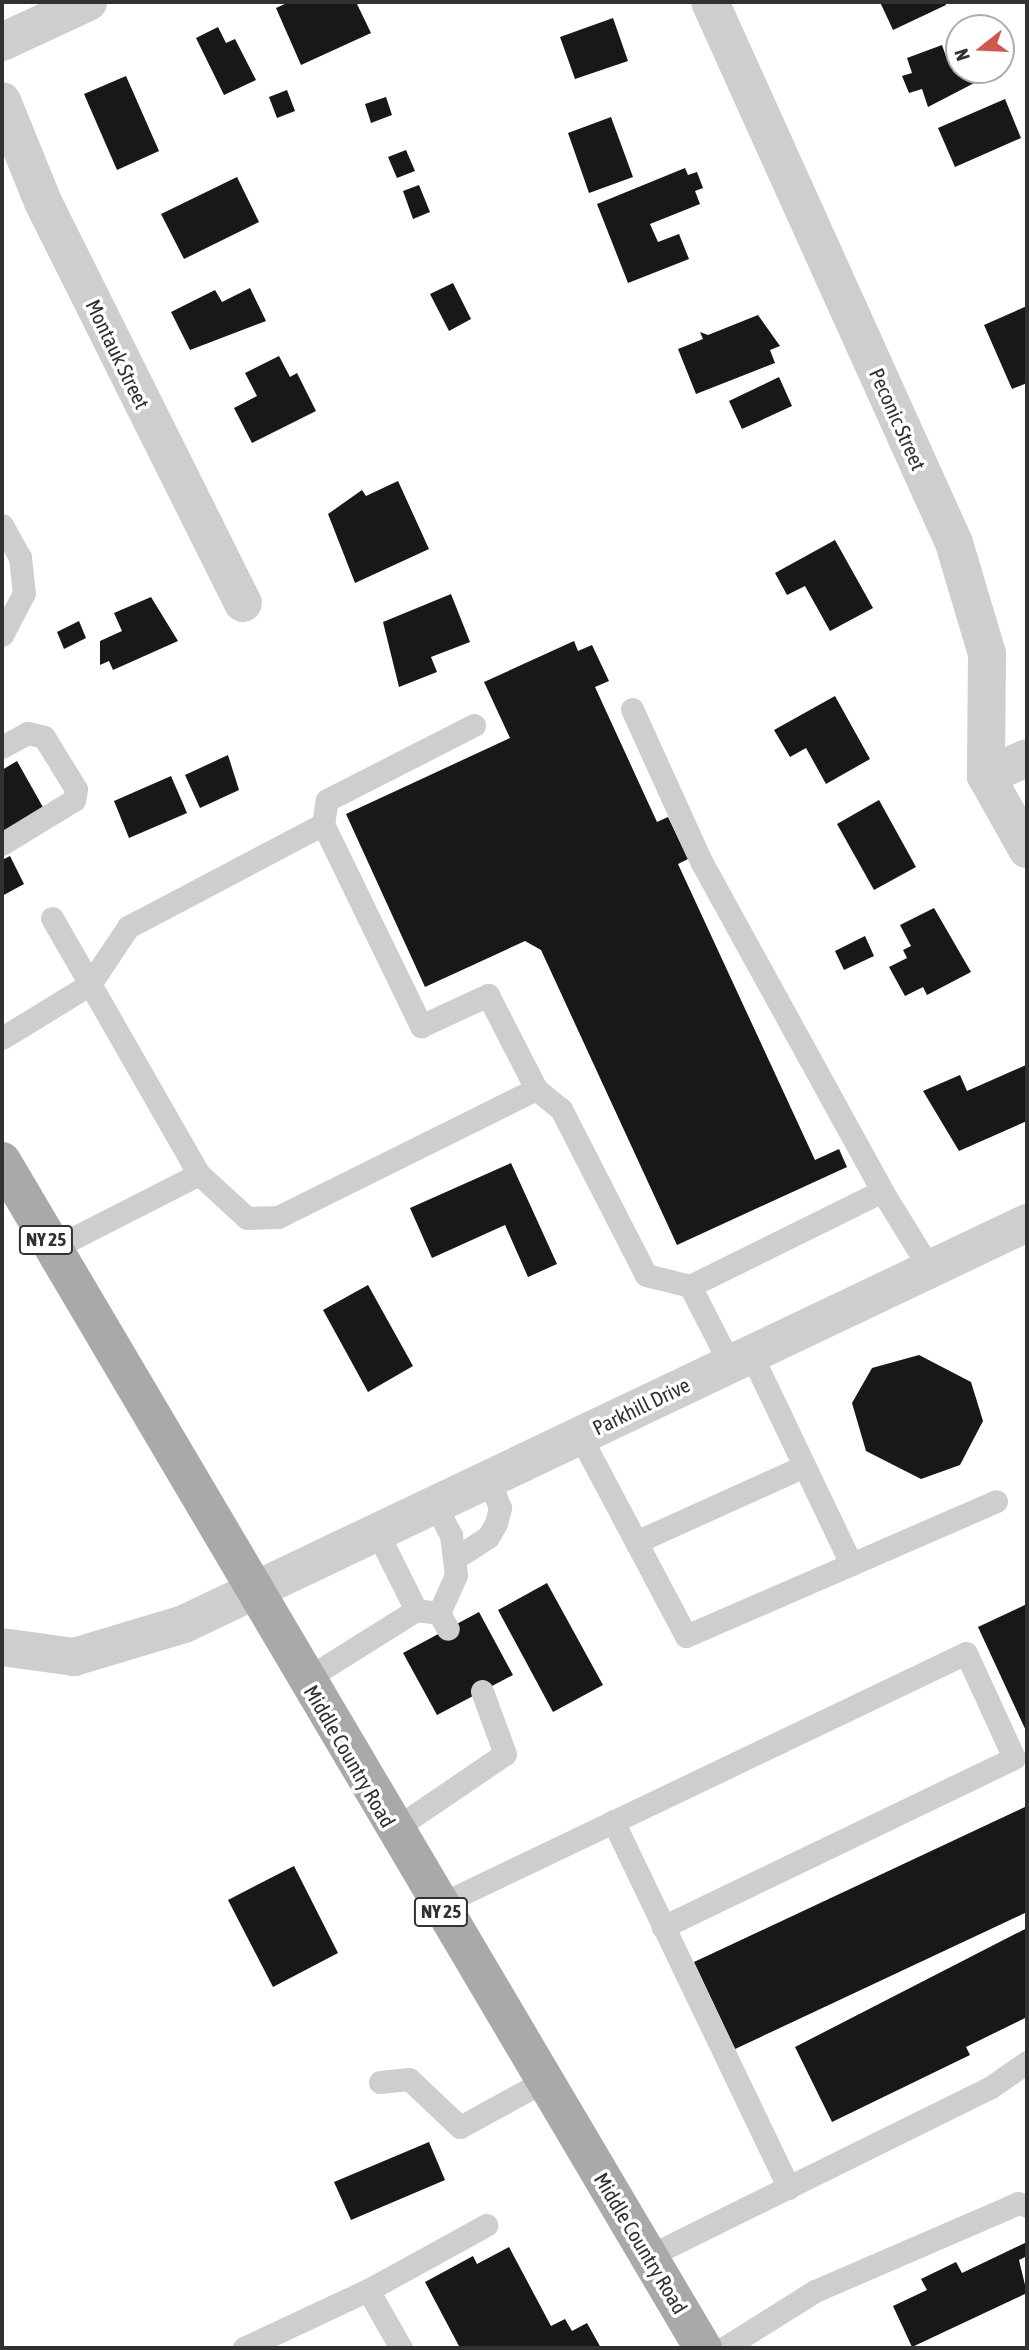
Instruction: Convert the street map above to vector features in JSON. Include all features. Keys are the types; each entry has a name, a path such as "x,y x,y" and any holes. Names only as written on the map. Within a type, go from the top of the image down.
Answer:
{"main road":[{"name":"Middle Country Road","path":"2,1161 255,1590 437,1906 703,2348"}],"street":[{"path":"2,41 88,2"},
{"name":"Peconic Street","path":"710,2 954,543 987,654 986,776 1027,849"},
{"name":"Montauk Street","path":"2,101 49,214 243,603"},
{"path":"986,776 1027,758"},
{"name":"Parkhill Drive","path":"2,1647 74,1657 129,1645 255,1590 1027,1223"}],"lane":[{"path":"2,525 20,557 24,593 2,635"},
{"path":"632,709 702,863 882,1191 930,1269"},
{"path":"474,725 327,800 323,824 421,1026 488,995 536,1089 561,1109 646,1275 690,1286 882,1191"},
{"path":"2,747 27,733 44,737 76,789 74,800 2,844"},
{"path":"2,1038 90,984 128,927 323,824"},
{"path":"52,918 200,1174 247,1218 278,1217 536,1089"},
{"path":"52,1249 200,1174"},
{"path":"690,1286 741,1359 804,1466 852,1564"},
{"path":"580,1436 685,1636 996,1501"},
{"path":"636,1542 804,1466"},
{"path":"454,1559 488,1537 496,1522 500,1508 489,1479"},
{"path":"306,1679 434,1617 456,1575 454,1559 435,1504"},
{"path":"377,1532 434,1617"},
{"path":"437,1906 966,1653 1014,1758 663,1927"},
{"path":"393,1830 505,1754 482,1691"},
{"path":"613,1821 789,2188"},
{"path":"649,2256 991,2087 1027,2062"},
{"path":"380,2082 409,2079 460,2127 544,2081"},
{"path":"724,2348 815,2291 1018,2203 1027,2206"},
{"path":"244,2348 368,2290 486,2225"},
{"path":"368,2290 401,2348"}],"building":[{"path":"289,2 356,2 371,33 301,65 276,8"},
{"path":"880,2 945,2 946,5 893,30"},
{"path":"613,18 628,61 575,79 560,37"},
{"path":"218,27 226,43 235,39 256,80 224,95 196,38"},
{"path":"942,45 945,53 945,84 972,84 928,107 922,89 909,93 902,76 912,73 907,58"},
{"path":"126,76 159,151 117,170 84,94"},
{"path":"287,90 295,111 277,118 269,97"},
{"path":"386,97 392,115 371,123 365,104"},
{"path":"1005,99 1021,138 955,167 938,128"},
{"path":"611,117 633,177 589,193 568,133"},
{"path":"406,150 415,171 397,178 388,157"},
{"path":"685,168 688,175 697,172 703,188 695,191 700,204 650,224 658,242 679,234 689,259 628,283 597,204"},
{"path":"237,177 259,222 184,259 161,214"},
{"path":"419,185 430,212 413,219 403,191"},
{"path":"453,283 471,319 449,331 430,294"},
{"path":"250,288 266,321 190,350 171,312 215,290 222,302"},
{"path":"1027,306 1027,383 1012,389 984,325"},
{"path":"758,315 780,346 770,350 775,363 696,394 678,349 703,339 700,332 708,335"},
{"path":"279,356 290,377 297,373 316,411 252,443 234,408 257,396 245,373"},
{"path":"779,377 792,406 742,429 729,401"},
{"path":"398,481 429,549 355,583 328,514 362,490 366,496"},
{"path":"835,540 873,608 830,631 805,586 787,595 775,573"},
{"path":"451,594 470,642 431,657 437,672 399,687 383,622"},
{"path":"151,597 178,641 113,670 109,661 100,665 100,641 122,631 114,613"},
{"path":"79,621 86,638 64,649 57,632"},
{"path":"574,641 578,651 592,645 609,681 595,687 657,822 668,817 688,859 678,864 815,1160 839,1149 847,1167 677,1245 541,950 525,941 425,987 346,814 510,738 484,682"},
{"path":"835,696 870,759 826,784 806,748 790,757 774,730"},
{"path":"228,755 239,790 200,808 185,775"},
{"path":"17,761 44,809 2,833 2,770"},
{"path":"171,776 187,813 129,838 114,801"},
{"path":"879,800 916,867 874,890 837,824"},
{"path":"10,856 24,884 2,896 2,860"},
{"path":"934,908 971,972 927,995 923,987 905,996 889,967 907,958 903,950 911,946 900,925"},
{"path":"865,936 874,956 844,970 835,951"},
{"path":"1026,1065 1027,1121 959,1151 923,1091 960,1075 967,1091"},
{"path":"511,1163 557,1264 528,1277 505,1225 432,1258 410,1208"},
{"path":"368,1285 413,1366 368,1392 323,1310"},
{"path":"919,1355 971,1382 983,1421 960,1465 921,1479 866,1451 852,1403 872,1368"},
{"path":"547,1583 603,1685 553,1712 498,1610"},
{"path":"1027,1604 1027,1733 978,1627"},
{"path":"479,1612 513,1675 437,1715 403,1653"},
{"path":"1027,1806 1027,1912 735,2049 694,1962"},
{"path":"294,1866 338,1953 273,1987 228,1900"},
{"path":"1027,1928 1027,2017 966,2047 970,2055 832,2122 795,2047"},
{"path":"429,2142 445,2180 351,2220 334,2182"},
{"path":"1027,2242 1027,2256 1019,2260 1027,2293 912,2347 893,2306 927,2290 921,2279 956,2262 962,2273"},
{"path":"509,2247 551,2326 565,2319 572,2331 587,2323 601,2348 460,2348 425,2282 473,2256 477,2264"}]}
